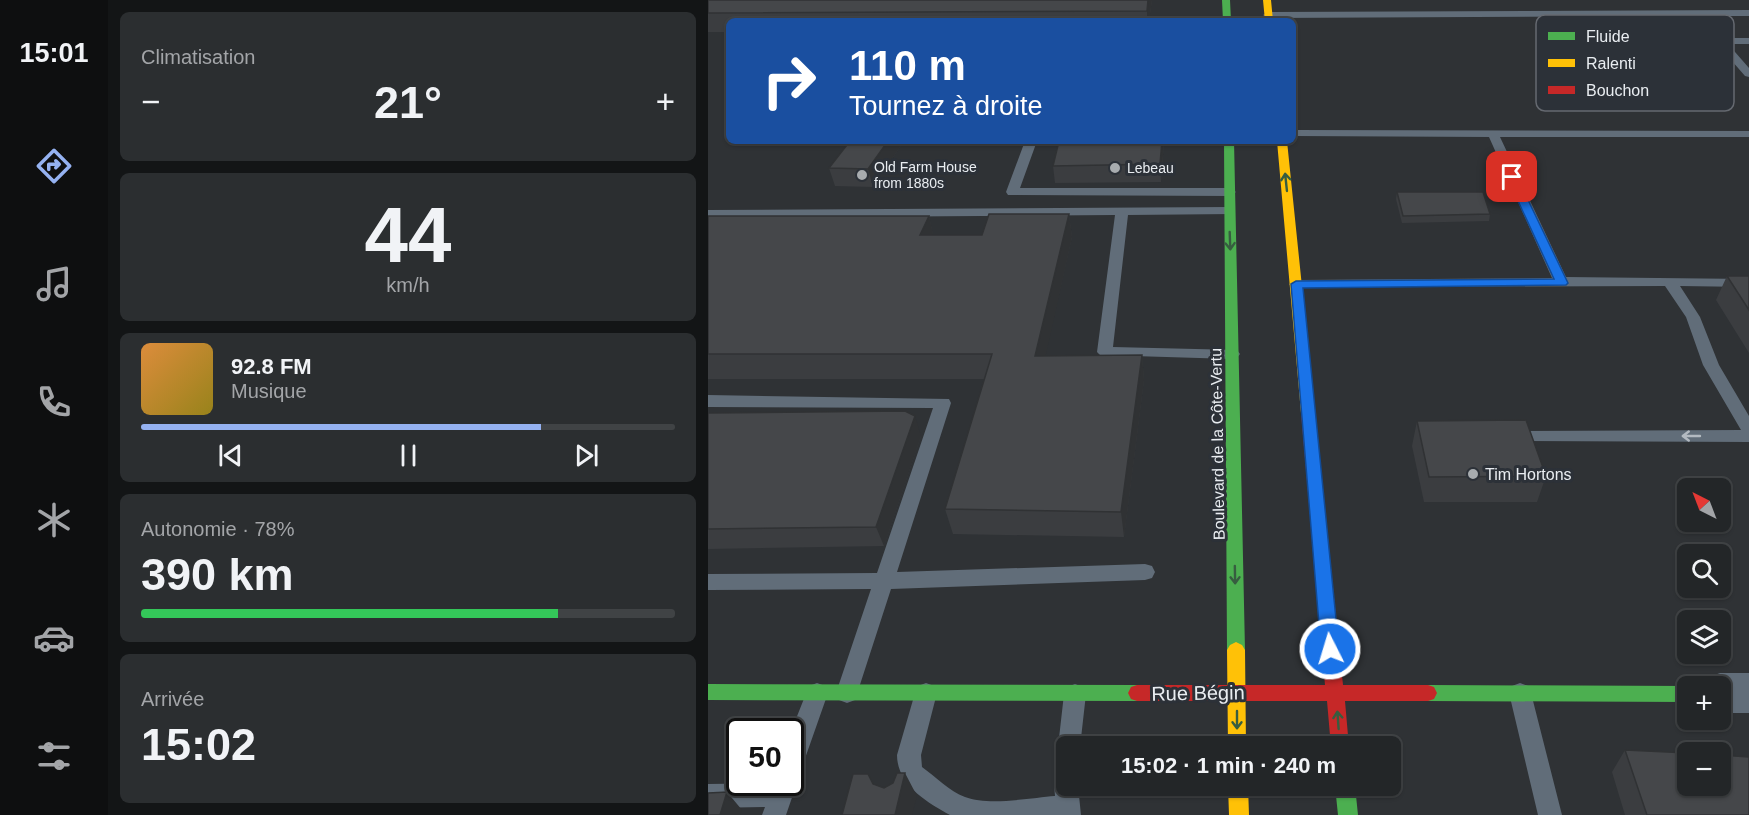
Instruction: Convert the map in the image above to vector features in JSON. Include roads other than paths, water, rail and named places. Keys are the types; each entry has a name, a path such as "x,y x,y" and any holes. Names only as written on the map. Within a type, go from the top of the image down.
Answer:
{"main road":[{"path":"1227,0 1227,18"},
{"path":"1267,0 1269,18"},
{"name":"Boulevard de la Côte-Vertu","path":"1229,144 1238,736"},
{"path":"1282,144 1339,736"},
{"name":"Rue Bégin","path":"708,692 1677,694"},
{"path":"1238,796 1239,815"},
{"path":"1346,796 1348,815"}],"street":[{"path":"1731,693 1749,693"}],"lane":[{"path":"1622,0 1635,13"},
{"path":"1722,0 1736,13"},
{"path":"1269,18 1458,11 1749,13"},
{"path":"1744,62 1749,74"},
{"path":"1296,133 1749,134"},
{"path":"1493,134 1562,283"},
{"path":"1030,144 1012,192 1230,192"},
{"path":"708,214 1229,211"},
{"path":"1122,212 1105,352 1232,354"},
{"path":"1296,284 1562,283 1635,280 1749,283"},
{"path":"1670,282 1693,317 1711,365 1749,430"},
{"path":"708,401 944,403 847,693"},
{"path":"1490,437 1749,436"},
{"path":"708,582 884,581 1145,572"},
{"path":"804,729 817,693"},
{"path":"899,785 926,693"},
{"path":"1520,693 1550,815"},
{"path":"1070,736 1075,694"},
{"path":"909,755 909,765 914,775 944,799 963,808 982,814 1067,805"},
{"path":"708,796 780,798"}],"place":[{"name":"Lebeau","path":"1115,168"},
{"name":"Old Farm House from 1880s","path":"862,175"},
{"name":"Tim Hortons","path":"1473,474"}]}
